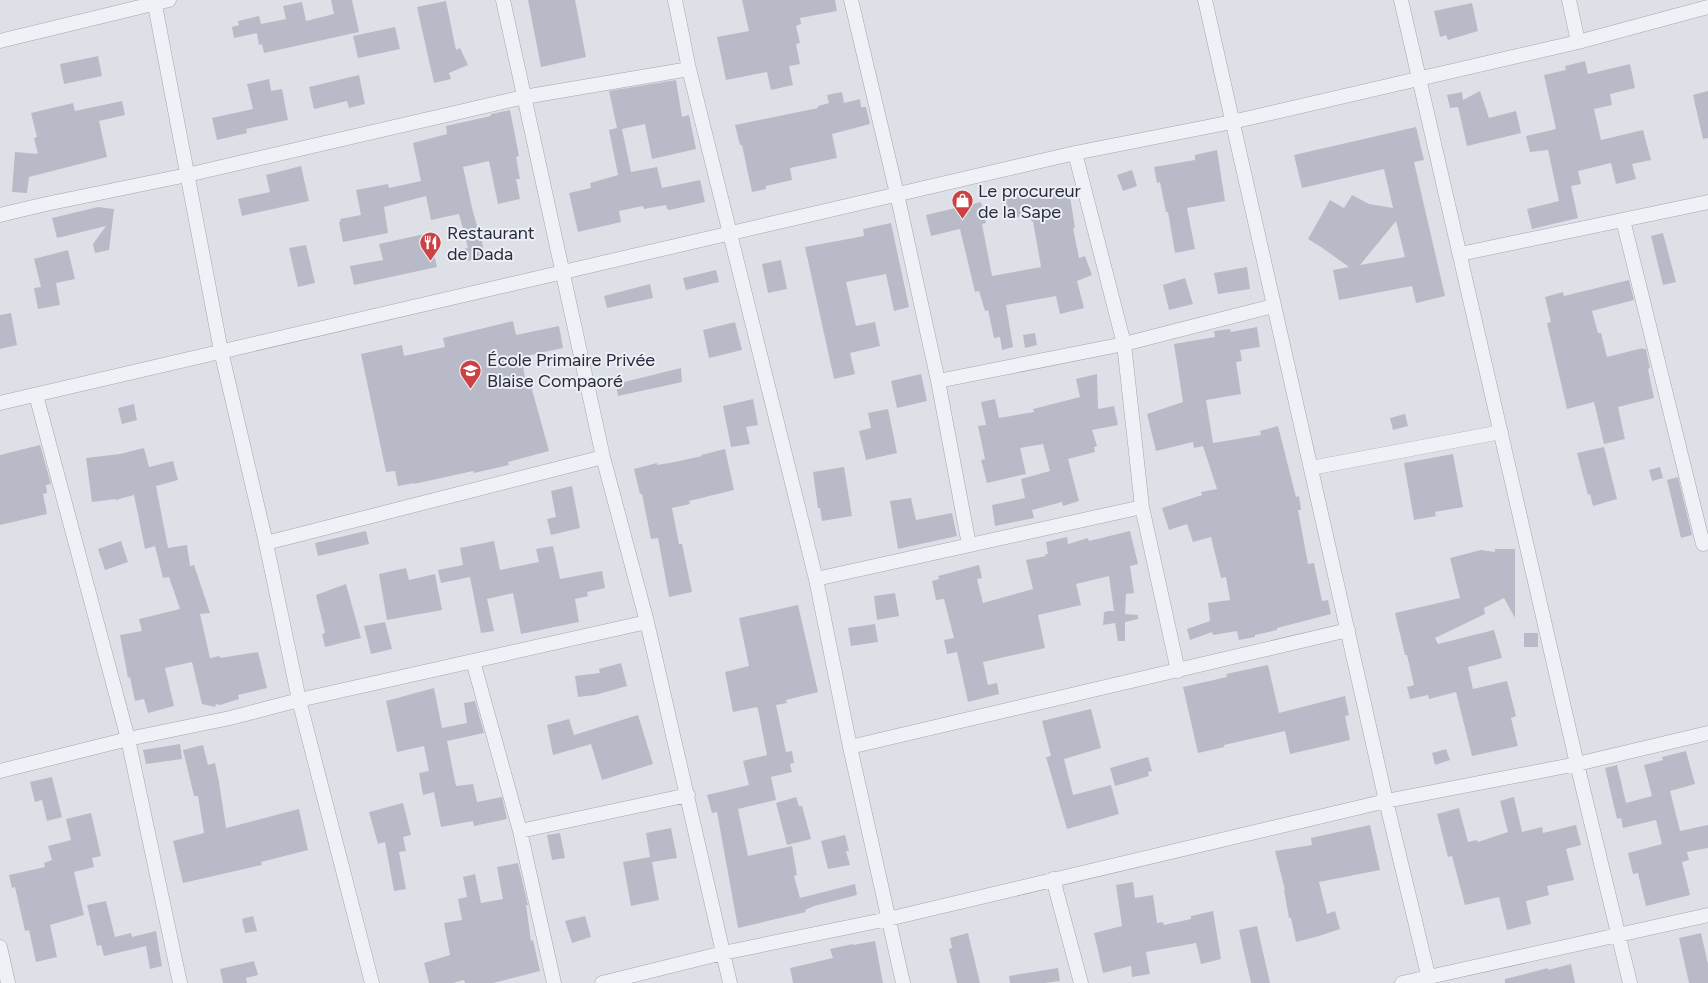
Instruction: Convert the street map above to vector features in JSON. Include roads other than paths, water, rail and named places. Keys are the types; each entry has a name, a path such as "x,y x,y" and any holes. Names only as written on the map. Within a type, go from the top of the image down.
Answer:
{"street":[{"path":"0,41 154,2 170,0"},
{"path":"503,0 603,457 647,622 730,983"},
{"path":"675,0 689,69 816,579 850,747 903,983"},
{"path":"851,0 897,194 938,381 969,545"},
{"path":"1205,0 1386,802 1430,980"},
{"path":"1401,0 1577,764 1630,983"},
{"path":"1569,0 1578,42"},
{"path":"154,2 221,352 266,543 299,700 372,983"},
{"path":"0,403 1075,153 1232,122 1578,42 1708,7"},
{"path":"0,215 187,175 524,96 689,69"},
{"path":"1075,153 1124,344 1142,507 1178,671"},
{"path":"1460,254 1708,202"},
{"path":"1623,220 1703,544 1708,542"},
{"path":"938,381 1124,344 1273,306"},
{"path":"36,395 128,739 180,983"},
{"path":"1311,468 1501,432"},
{"path":"266,543 603,457"},
{"path":"816,579 1142,507"},
{"path":"0,771 128,739 230,718 299,700 647,622"},
{"path":"850,747 1348,630"},
{"path":"473,661 520,831 554,983"},
{"path":"602,983 619,981 723,953 888,919 1386,802 1577,764 1708,733"},
{"path":"520,831 688,795"},
{"path":"1053,879 1081,983"},
{"path":"1402,983 1430,980 1708,915"},
{"path":"0,947 8,983"}],"place":[{"name":"Le procureur de la Sape","path":"962,220"},
{"name":"Restaurant de Dada","path":"431,262"},
{"name":"École Primaire Privée Blaise Compaoré","path":"471,389"}]}
